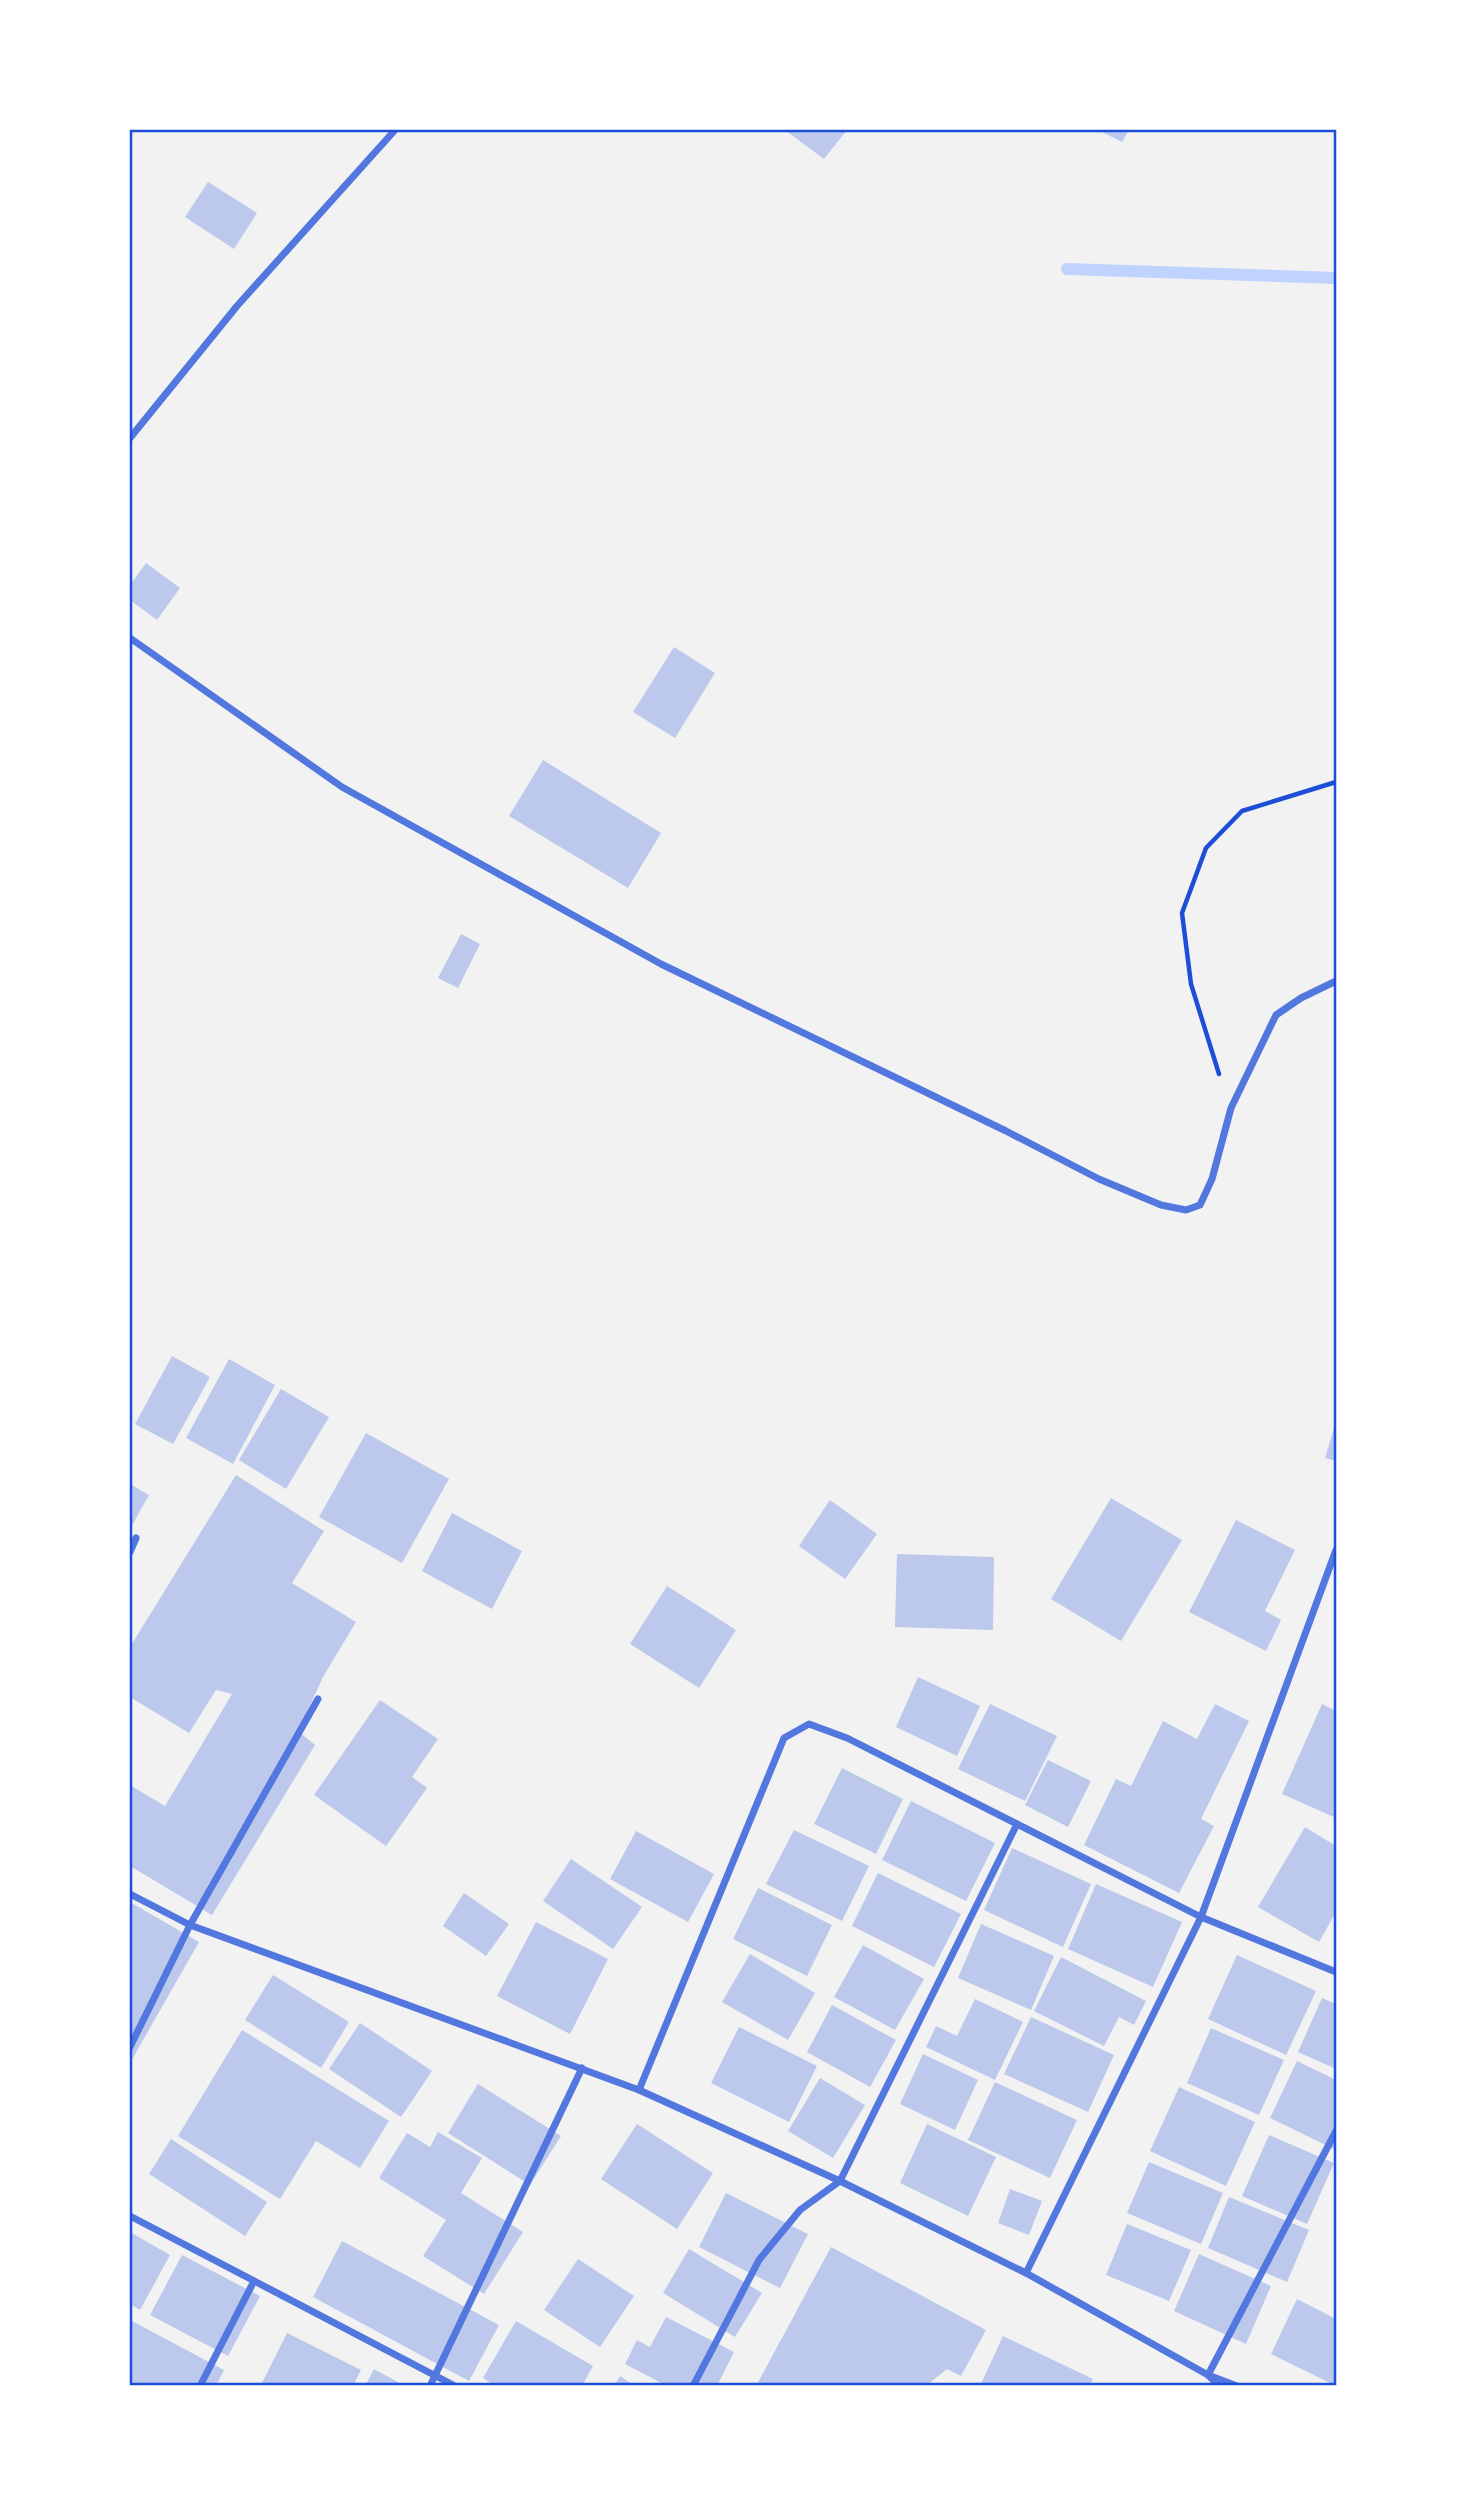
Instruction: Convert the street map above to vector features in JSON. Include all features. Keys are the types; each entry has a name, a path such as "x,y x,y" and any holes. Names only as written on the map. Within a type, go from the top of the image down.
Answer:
{"street":[{"path":"130,438 237,306 395,130"},
{"path":"130,638 355,794 661,964 1099,1179 1161,1205 1186,1210 1200,1205 1212,1179 1231,1108 1276,1015 1301,998 1336,981"},
{"path":"130,1552 136,1538"},
{"path":"1026,2273 1201,1917 1336,1550"},
{"path":"130,2048 190,1925 318,1699"},
{"path":"639,2090 784,1738 809,1724 847,1738 1201,1917 1336,1972"},
{"path":"693,2385 759,2260 800,2210 841,2182 1017,1824"},
{"path":"130,1894 190,1925 639,2090 841,2182 1026,2273 1208,2375 1237,2385"},
{"path":"430,2385 582,2068"},
{"path":"1208,2375 1336,2131"},
{"path":"130,2216 454,2385"},
{"path":"200,2385 254,2281"},
{"path":"1208,2375 1219,2385"}],"path":[{"path":"1231,1108 1191,984 1182,913 1206,848 1242,811 1336,782"}],"building":[{"path":"785,130 847,130 824,159"},
{"path":"1098,130 1129,130 1122,142"},
{"path":"208,182 257,213 234,249 185,217"},
{"path":"146,563 180,588 157,620 130,600 130,585"},
{"path":"674,647 715,673 675,738 633,712"},
{"path":"543,760 661,833 628,888 509,816"},
{"path":"461,934 480,944 458,988 438,978"},
{"path":"172,1356 210,1377 173,1444 135,1424"},
{"path":"229,1359 275,1385 233,1464 186,1438"},
{"path":"281,1389 329,1417 286,1489 239,1460"},
{"path":"1336,1421 1336,1461 1325,1458"},
{"path":"366,1433 449,1479 402,1563 319,1517"},
{"path":"236,1475 324,1531 292,1583 356,1622 323,1677 298,1731 315,1745 212,1915 130,1866 130,1785 165,1806 232,1694 216,1690 189,1733 130,1697 130,1647"},
{"path":"130,1484 149,1495 130,1529"},
{"path":"1111,1498 1182,1540 1121,1641 1051,1599"},
{"path":"830,1500 877,1534 845,1579 799,1546"},
{"path":"452,1513 522,1551 492,1609 422,1571"},
{"path":"1236,1520 1295,1550 1265,1611 1281,1620 1266,1651 1189,1612"},
{"path":"897,1554 994,1557 993,1630 895,1627"},
{"path":"667,1586 736,1630 699,1688 630,1644"},
{"path":"918,1677 980,1706 957,1756 896,1727"},
{"path":"380,1700 438,1739 412,1777 427,1788 386,1846 314,1795"},
{"path":"990,1704 1057,1736 1025,1801 958,1769"},
{"path":"1215,1704 1249,1721 1201,1819 1214,1826 1179,1893 1084,1845 1116,1779 1131,1786 1163,1721 1197,1739"},
{"path":"1322,1704 1336,1711 1336,1818 1282,1794"},
{"path":"1048,1760 1091,1781 1068,1827 1025,1805"},
{"path":"842,1768 903,1799 876,1854 814,1824"},
{"path":"911,1801 995,1843 966,1901 882,1860"},
{"path":"1305,1827 1336,1846 1336,1912 1319,1942 1258,1907"},
{"path":"794,1830 869,1866 842,1921 766,1884"},
{"path":"636,1831 714,1874 688,1922 610,1879"},
{"path":"1012,1848 1091,1884 1063,1947 984,1910"},
{"path":"571,1859 642,1907 613,1949 543,1901"},
{"path":"878,1873 961,1914 934,1967 852,1926"},
{"path":"1096,1884 1182,1922 1153,1987 1068,1949"},
{"path":"758,1888 832,1925 807,1976 733,1939"},
{"path":"464,1893 509,1924 486,1956 443,1926"},
{"path":"130,1902 199,1942 130,2063"},
{"path":"536,1922 608,1959 570,2034 497,1996"},
{"path":"981,1924 1054,1956 1031,2010 958,1978"},
{"path":"863,1945 924,1979 895,2030 834,1997"},
{"path":"750,1954 815,1993 788,2040 722,2002"},
{"path":"1237,1955 1316,1991 1286,2055 1208,2019"},
{"path":"1061,1957 1146,2001 1134,2025 1119,2017 1104,2046 1034,2011"},
{"path":"273,1975 349,2022 321,2068 245,2020"},
{"path":"1322,1998 1336,2004 1336,2069 1298,2052"},
{"path":"975,1999 1023,2022 995,2080 926,2047 936,2026 957,2036"},
{"path":"832,2005 896,2040 870,2087 807,2052"},
{"path":"1031,2017 1114,2055 1088,2112 1004,2074"},
{"path":"360,2023 432,2071 401,2117 329,2069"},
{"path":"739,2027 817,2066 789,2122 711,2083"},
{"path":"1211,2028 1284,2060 1259,2115 1187,2083"},
{"path":"242,2030 389,2121 360,2168 316,2141 280,2199 178,2136"},
{"path":"923,2054 978,2080 955,2130 900,2104"},
{"path":"1297,2061 1336,2080 1336,2150 1270,2118"},
{"path":"820,2078 865,2105 833,2158 788,2131"},
{"path":"995,2082 1077,2120 1050,2178 968,2140"},
{"path":"478,2084 561,2136 530,2185 448,2133"},
{"path":"1179,2087 1255,2122 1226,2186 1150,2151"},
{"path":"637,2124 713,2173 677,2229 601,2179"},
{"path":"927,2124 996,2157 968,2216 900,2183"},
{"path":"438,2132 482,2158 461,2193 523,2232 484,2294 423,2256 446,2220 379,2178 407,2133 430,2147"},
{"path":"1269,2135 1334,2163 1307,2224 1242,2196"},
{"path":"171,2139 267,2202 245,2236 149,2174"},
{"path":"1149,2162 1223,2193 1201,2244 1127,2213"},
{"path":"1010,2189 1042,2201 1029,2235 998,2223"},
{"path":"726,2193 808,2234 780,2288 699,2247"},
{"path":"1229,2197 1309,2230 1287,2282 1208,2248"},
{"path":"1127,2224 1191,2250 1169,2301 1106,2275"},
{"path":"130,2232 170,2255 140,2310 130,2304"},
{"path":"342,2241 499,2325 469,2381 313,2297"},
{"path":"831,2247 986,2330 961,2376 947,2369 926,2386 756,2386"},
{"path":"689,2249 762,2293 735,2337 663,2293"},
{"path":"1199,2254 1271,2286 1246,2344 1174,2311"},
{"path":"182,2255 260,2296 228,2356 150,2315"},
{"path":"578,2259 634,2296 600,2347 544,2310"},
{"path":"1297,2299 1336,2319 1336,2386 1271,2354"},
{"path":"666,2317 734,2352 717,2386 667,2386 625,2364 637,2340 650,2347"},
{"path":"130,2320 224,2370 216,2386 130,2386"},
{"path":"516,2321 593,2366 582,2386 495,2386 483,2378"},
{"path":"287,2333 361,2370 353,2386 266,2386 262,2383"},
{"path":"1003,2336 1093,2379 1089,2386 980,2386"},
{"path":"374,2369 405,2386 365,2386"},
{"path":"620,2376 635,2386 614,2386"}],"waterway":[{"path":"1067,269 1336,278"}]}
